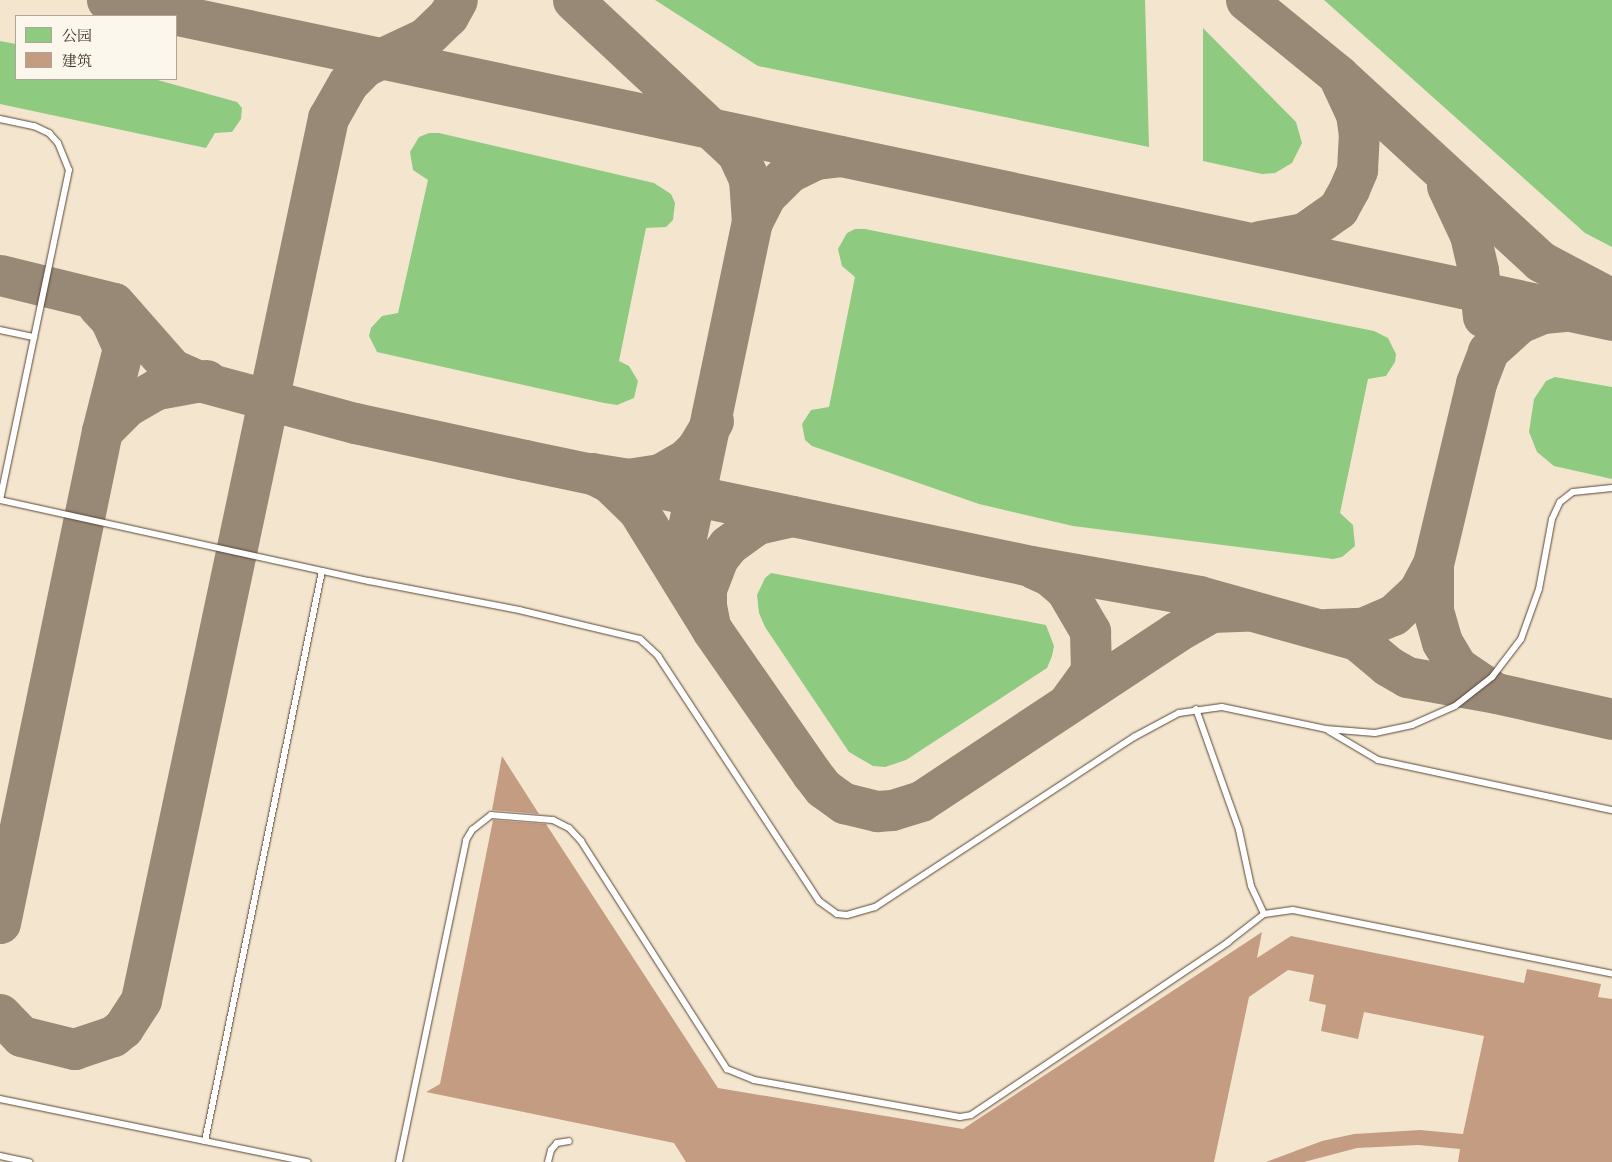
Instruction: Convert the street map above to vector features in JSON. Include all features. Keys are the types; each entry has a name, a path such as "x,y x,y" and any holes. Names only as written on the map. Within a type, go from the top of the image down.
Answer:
{"lane":[{"path":"0,119 34,126 49,133 58,143 69,170 0,499 322,571 519,610 640,639 658,656 812,890 836,914 859,914 874,906 1134,737 1161,722 1196,709 1238,708 1326,729 1355,732 1393,731 1432,718 1473,694 1508,660 1528,624 1539,589 1554,510 1560,502 1578,491 1612,488"},
{"path":"0,330 34,337"},
{"path":"206,1141 322,571"},
{"path":"1196,709 1238,830 1252,886 1264,914"},
{"path":"1326,729 1378,760 1612,810"},
{"path":"399,1162 466,840 472,830 491,815 552,820 569,828 582,841 727,1069 754,1080 960,1117 979,1109 1228,942 1264,914 1293,910 1612,974"},
{"path":"0,1099 308,1162"},
{"path":"548,1162 551,1150 557,1143 569,1141"},
{"path":"0,1156 29,1162"}],"green space":[{"path":"655,0 1145,0 1149,147 758,66"},
{"path":"1324,0 1612,0 1612,247 1585,233"},
{"path":"1203,28 1296,122 1302,143 1292,163 1275,173 1262,174 1203,161"},
{"path":"0,41 15,44 15,80 158,80 237,102 242,108 241,119 232,132 215,133 206,148 0,104"},
{"path":"429,133 439,133 654,183 671,194 675,203 673,220 666,227 646,228 619,361 629,366 638,381 634,398 617,405 604,403 377,352 369,336 371,328 382,316 398,313 428,180 413,170 410,152 419,137"},
{"path":"855,229 865,229 1374,331 1388,338 1396,354 1395,362 1386,376 1368,379 1340,513 1353,525 1355,546 1342,557 1333,559 1073,526 979,504 812,446 805,440 802,424 811,410 829,407 855,277 842,266 838,249 847,233"},
{"path":"1555,377 1612,387 1612,479 1554,466 1537,452 1529,432 1534,399 1546,381"},
{"path":"771,573 1046,625 1054,646 1052,656 1047,668 906,760 885,767 873,766 849,752 765,627 759,613 757,595 765,578"}],"building":[{"path":"502,756 539,814 492,810"},
{"path":"493,820 546,824 718,1088 963,1129 1262,932 1257,958 1291,936 1524,983 1527,969 1601,984 1598,997 1612,999 1612,1162 1458,1162 1460,1149 1418,1145 1357,1148 1304,1162 1266,1162 1322,1141 1354,1134 1420,1130 1463,1134 1484,1036 1364,1012 1358,1039 1321,1031 1326,1005 1309,1001 1314,975 1288,970 1249,997 1214,1162 686,1162 674,1143 426,1092 440,1084"}],"taxiway":[{"path":"107,0 178,15"},
{"path":"0,1014 21,1036 74,1049 113,1036 123,1028 141,1000 328,118 348,83 365,66 425,38 448,16 457,0"},
{"path":"573,0 737,153 749,179 752,222"},
{"path":"1246,0 1338,75 1540,261 1612,299"},
{"path":"178,15 1612,320"},
{"path":"1260,241 1304,233 1338,209 1349,189 1357,170 1359,135 1356,114 1340,79"},
{"path":"689,589 682,566 686,537 752,222 766,195 789,172 816,159 840,156"},
{"path":"1447,186 1470,235 1478,270 1483,317"},
{"path":"0,275 114,303 172,369 199,381 355,423 525,460 1031,566 1199,596 1357,640 1388,666 1407,677 1496,693 1612,719"},
{"path":"0,923 102,431 123,348 110,319 98,306"},
{"path":"1494,692 1457,667 1442,642 1433,611 1433,564 1476,383 1488,351 1519,323 1543,313 1564,311"},
{"path":"102,431 127,406 157,389 206,380"},
{"path":"713,421 697,448 686,459 660,474 629,479 591,473 609,482 638,510 712,630 812,774 823,788 844,803 877,811 892,810 921,801 1176,632 1211,612 1245,611"},
{"path":"710,626 706,606 706,589 718,558 728,545 757,524 792,516"},
{"path":"1326,629 1362,628 1393,615 1418,592 1433,564"},
{"path":"1033,568 1049,575 1066,590 1090,631 1091,671 1069,701"}]}
